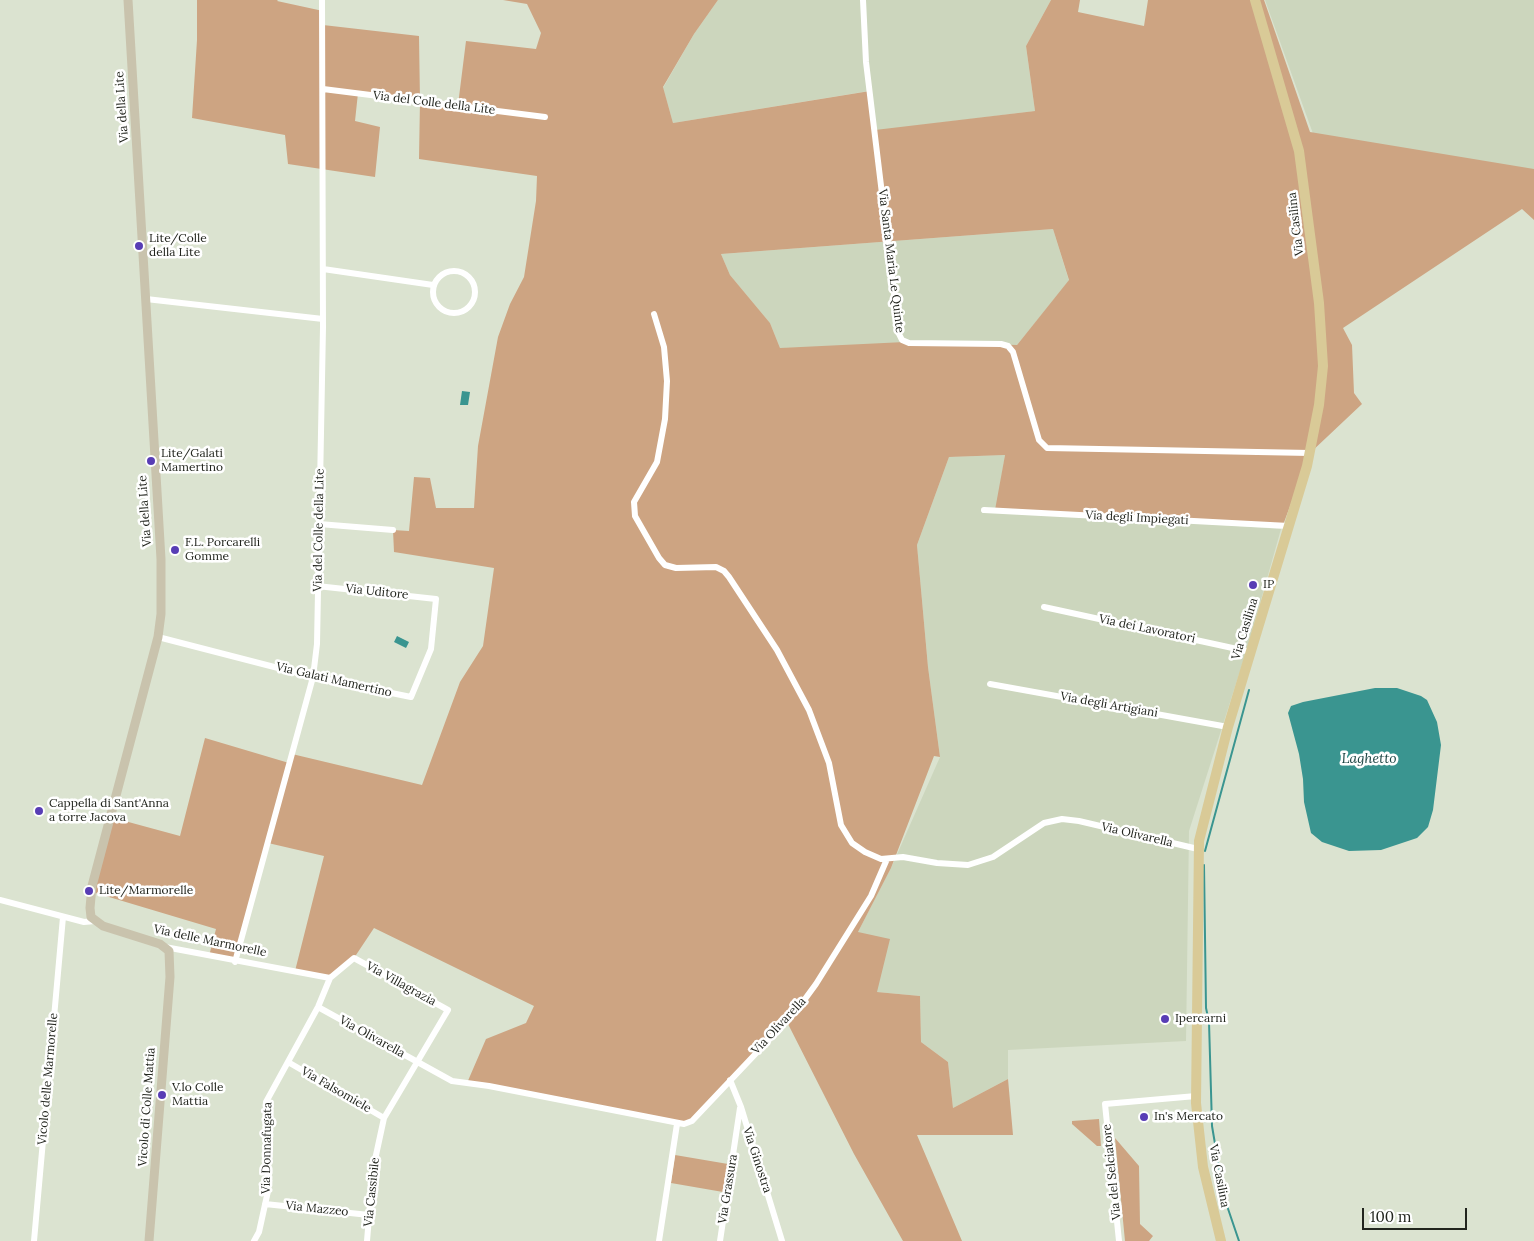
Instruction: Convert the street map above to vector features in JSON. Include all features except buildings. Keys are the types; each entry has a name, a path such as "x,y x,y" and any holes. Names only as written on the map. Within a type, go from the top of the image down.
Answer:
{"main road":[{"name":"Via Casilina","path":"1221,1241 1203,1167 1196,1096 1198,849 1206,805 1228,727 1310,453 1320,396 1323,352 1304,178 1296,137 1255,0"}],"street":[{"name":"Via della Lite","path":"95,921 90,913 92,886 158,637 161,614 161,559 128,0"},
{"name":"Via del Colle della Lite","path":"235,962 313,677 317,644 323,270 322,0"},
{"name":"Via Santa Maria Le Quinte","path":"863,0 867,72 899,334 902,340 909,343 1001,344 1008,346 1013,352 1038,440 1047,448 1310,453"},
{"name":"Via del Colle della Lite","path":"323,89 545,117"},
{"path":"323,270 433,284"},
{"path":"460,272 471,279 475,291 472,304 461,313 447,313 436,305 432,291 433,284 441,274 460,272"},
{"path":"146,299 322,319"},
{"path":"654,314 664,343 667,381 666,414 658,458 634,502 636,519 660,560 665,565 676,568 716,567 728,574 772,644 806,704 827,759 845,833 860,849 874,857 887,860"},
{"name":"Via degli Impiegati","path":"984,510 1289,526"},
{"path":"319,524 394,530"},
{"name":"Via Uditore","path":"317,586 436,599"},
{"name":"Via Galati Mamertino","path":"158,637 313,677 410,697 431,649 436,599"},
{"name":"Via dei Lavoratori","path":"1044,607 1251,652"},
{"name":"Via degli Artigiani","path":"990,684 1228,727"},
{"name":"Via Olivarella","path":"318,1007 452,1081 488,1086 677,1124 692,1121 797,1010 816,984 871,896 887,860 903,857 937,863 974,864 993,857 1040,825 1062,819 1078,820 1198,849"},
{"name":"Via delle Marmorelle","path":"0,900 84,922 95,921 111,929 165,947 235,962 316,974 330,978"},
{"name":"Vicolo delle Marmorelle","path":"34,1241 63,916"},
{"name":"Vicolo di Colle Mattia","path":"149,1241 170,977 169,951 165,947"},
{"name":"Via Villagrazia","path":"330,978 354,958 448,1010 418,1063"},
{"name":"Via Donnafugata","path":"254,1241 259,1232 268,1191 266,1106 268,1096 318,1007 330,978"},
{"name":"Via Falsomiele","path":"288,1062 384,1118"},
{"name":"Via Cassibile","path":"367,1241 373,1169 384,1118 418,1063"},
{"name":"Via Ginostra","path":"730,1080 741,1107 782,1241"},
{"name":"Via del Selciatore","path":"1119,1241 1105,1104 1196,1096"},
{"name":"Via Grassura","path":"720,1241 741,1107"},
{"path":"659,1241 677,1124"},
{"name":"Via Mazzeo","path":"266,1204 369,1215"}],"shaded area":[{"path":"197,0 278,0 323,11 323,25 419,36 420,101 358,93 355,121 380,127 375,177 288,164 285,135 192,118 197,40"},
{"path":"503,0 718,0 694,34 663,87 673,123 870,91 875,130 1035,111 1026,46 1051,0 1080,0 1078,12 1144,26 1148,0 1264,0 1310,132 1534,169 1534,220 1522,209 1343,328 1352,345 1354,393 1362,404 1310,453 1283,525 995,510 1005,455 949,457 917,545 928,667 940,757 934,756 891,868 858,932 890,939 877,992 920,996 921,1042 948,1062 953,1108 1008,1079 1013,1135 917,1135 962,1241 903,1241 854,1154 788,1024 730,1080 692,1121 677,1124 467,1083 486,1039 526,1023 534,1006 374,928 354,958 330,978 295,971 324,856 268,843 235,962 209,956 216,929 89,891 110,817 180,836 205,738 289,763 292,754 422,785 460,682 483,646 494,568 394,552 393,530 409,531 414,477 430,478 436,508 474,508 478,446 498,337 510,304 524,277 536,201 537,176 419,159 420,101 458,105 466,41 536,49 541,33 527,4","holes":["1053,229 1069,280 1017,345 905,342 780,348 770,323 730,275 721,254"]},
{"path":"718,0 1051,0 1026,46 1035,111 874,131 869,91 673,123 663,88 694,34"},
{"path":"1265,0 1534,0 1534,170 1316,142"},
{"path":"1053,229 1069,281 1017,345 780,348 770,323 730,275 721,254"},
{"path":"1005,455 996,510 1281,529 1248,646 1189,831 1186,1041 1008,1050 1008,1079 953,1108 948,1062 921,1042 920,996 877,992 858,932 891,868 940,757 928,667 917,545 949,457"},
{"path":"1099,1119 1101,1146 1097,1146 1072,1124 1072,1121"},
{"path":"1115,1138 1139,1166 1140,1224 1153,1236 1149,1241 1125,1241"},
{"path":"675,1155 728,1164 723,1192 671,1183"}],"water":[{"path":"462,391 470,392 468,405 460,405"},
{"path":"397,636 409,642 406,648 394,642"},
{"name":"Laghetto","path":"1375,688 1397,688 1427,700 1437,722 1441,745 1433,810 1428,827 1417,838 1381,850 1349,851 1322,842 1311,833 1304,802 1299,754 1288,713 1291,706 1303,702"}],"waterway":[{"path":"1205,851 1249,690"},
{"path":"1204,865 1206,1008 1209,1022 1212,1126 1224,1197 1239,1241"}],"place":[{"name":"Lite/Colle della Lite","path":"139,246"},
{"name":"Lite/Galati Mamertino","path":"151,461"},
{"name":"F.L. Porcarelli Gomme","path":"175,550"},
{"name":"IP","path":"1253,585"},
{"name":"Cappella di Sant'Anna a torre Jacova","path":"39,811"},
{"name":"Lite/Marmorelle","path":"89,891"},
{"name":"Ipercarni","path":"1165,1019"},
{"name":"V.lo Colle Mattia","path":"162,1095"},
{"name":"In's Mercato","path":"1144,1117"}]}
